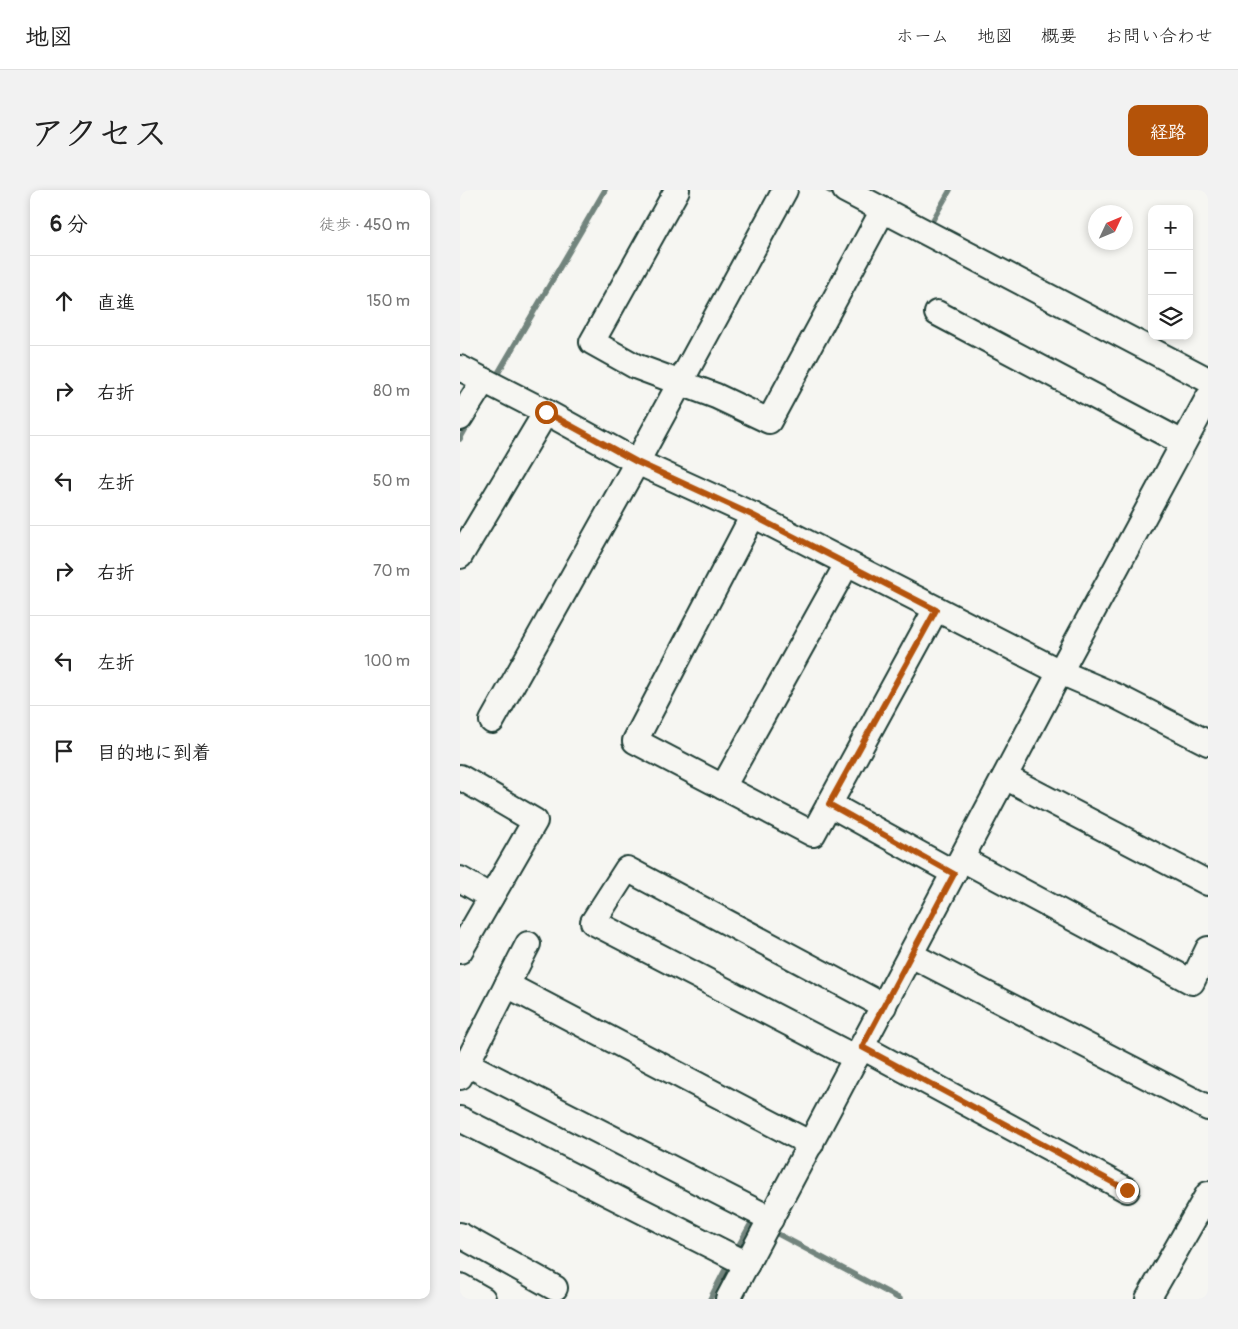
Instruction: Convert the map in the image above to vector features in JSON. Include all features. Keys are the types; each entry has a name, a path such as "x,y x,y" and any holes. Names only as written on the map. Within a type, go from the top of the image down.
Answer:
{"street":[{"path":"677,190 592,342 635,366 716,396 769,421 880,215"},
{"path":"492,721 637,462 785,190"},
{"path":"846,190 880,215 1208,380"},
{"path":"937,313 1183,443"},
{"path":"460,368 637,462 752,515 936,610 1060,672 1116,696 1208,743"},
{"path":"460,418 490,383"},
{"path":"728,1299 737,1259 771,1219 1060,672 1208,398"},
{"path":"460,556 546,412"},
{"path":"752,515 635,740 812,834 936,610"},
{"path":"723,787 847,564"},
{"path":"1006,777 1208,883"},
{"path":"460,778 535,821 460,950"},
{"path":"829,804 1192,982 1208,949"},
{"path":"884,1006 627,869 593,922 859,1053 1127,1190"},
{"path":"460,879 491,897"},
{"path":"528,944 463,1070 771,1219"},
{"path":"910,955 1208,1108"},
{"path":"507,985 811,1144"},
{"path":"460,1119 737,1259"},
{"path":"1148,1299 1208,1194"},
{"path":"460,1235 555,1288"},
{"path":"460,1286 483,1299"}],"waterway":[{"path":"494,380 605,190"},
{"path":"828,190 839,196"},
{"path":"930,225 950,190"},
{"path":"460,439 469,423"},
{"path":"735,1252 750,1225 754,1226"},
{"path":"778,1234 900,1299"},
{"path":"710,1299 729,1262"}],"route":[{"path":"546,412 637,462 752,515 936,610 829,804 954,874 862,1047 1127,1190"}]}
